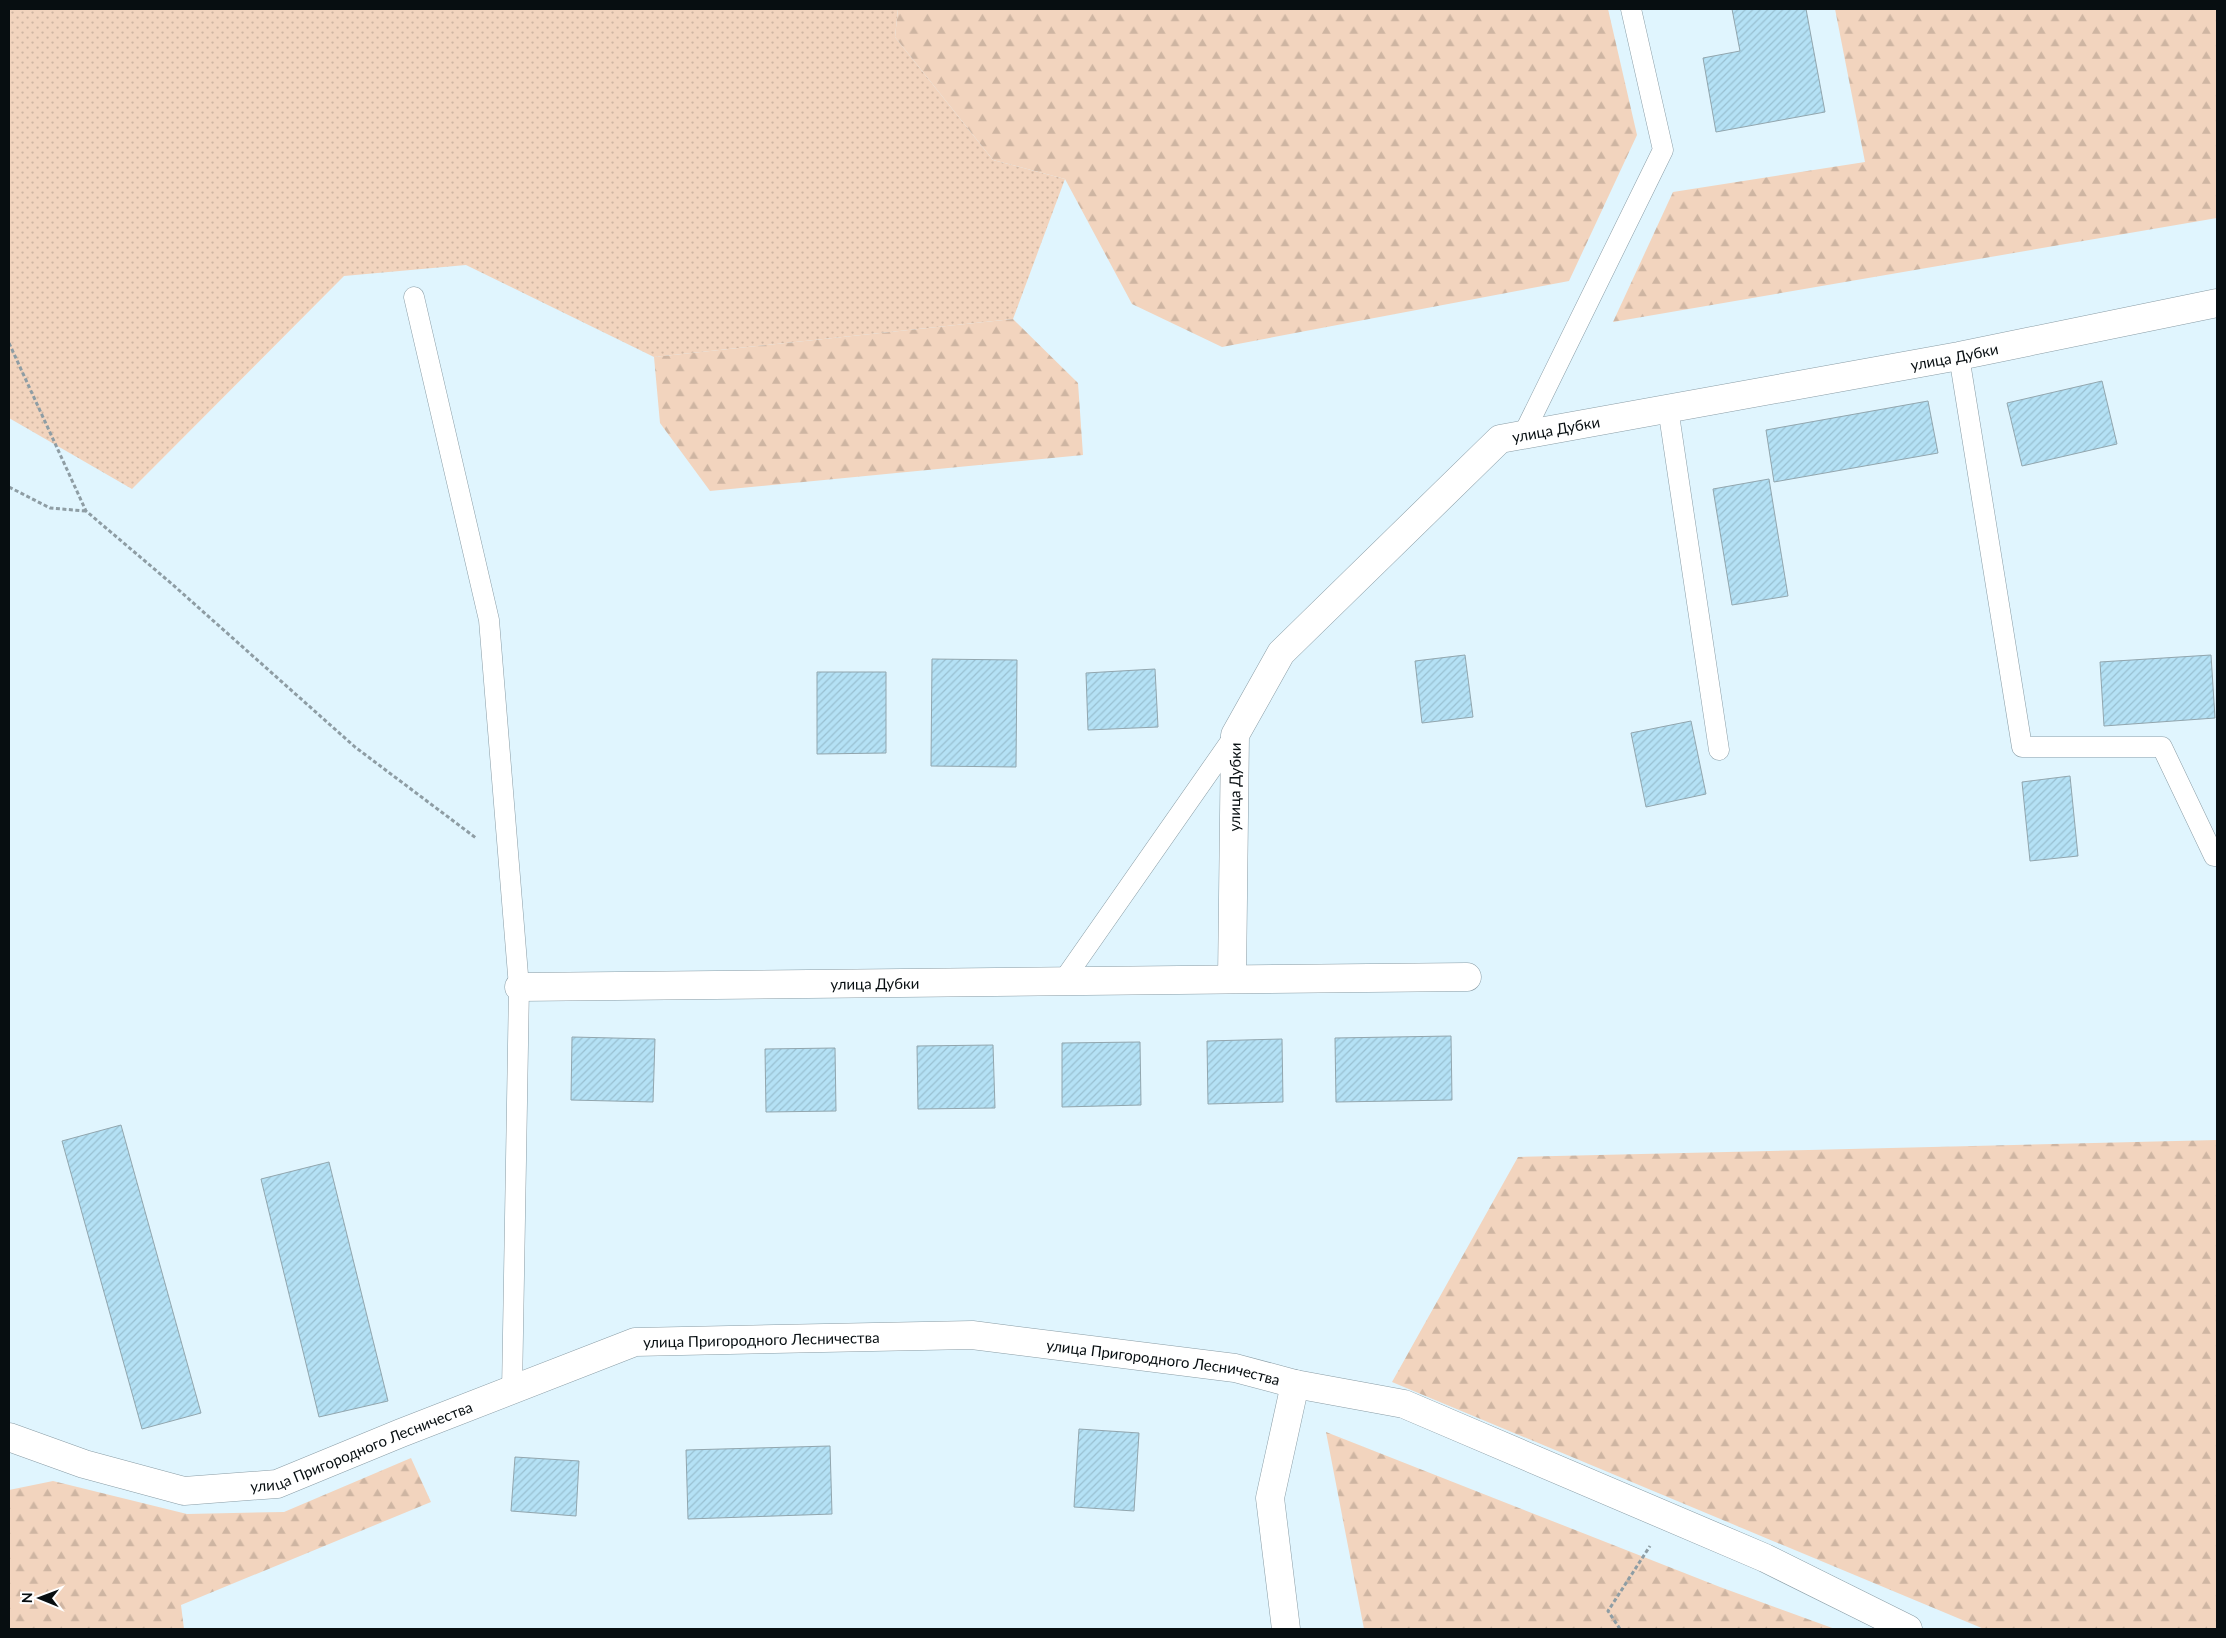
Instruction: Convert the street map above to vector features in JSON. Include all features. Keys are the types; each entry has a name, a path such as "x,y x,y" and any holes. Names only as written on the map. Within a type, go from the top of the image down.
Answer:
{"street":[{"name":"улица Дубки","path":"1232,979 1235,735 1281,653 1500,439 1959,356 2217,303"},
{"name":"улица Дубки","path":"519,987 1467,977"},
{"name":"улица Пригородного Лесничества","path":"9,1437 84,1464 184,1491 277,1484 401,1433 636,1342 972,1335 1235,1368 1295,1384 1270,1498 1286,1629"},
{"path":"1295,1384 1404,1404 1765,1558 1908,1629"}],"lane":[{"path":"1523,435 1663,150 1631,9"},
{"path":"414,297 489,620 519,987 512,1391"},
{"path":"1959,356 2022,747 2162,747 2214,856 2217,856"},
{"path":"1668,408 1720,750"},
{"path":"1063,981 1235,735"}],"path":[{"path":"9,343 86,511 172,584 355,747 476,839"},
{"path":"9,487 50,508 86,511"},
{"path":"1620,1629 1608,1611 1668,1517"}],"green space":[{"path":"9,9 898,9 895,37 993,160 1065,179 1013,319 654,357 466,265 344,276 132,489 9,418"},
{"path":"898,9 1608,9 1637,135 1569,281 1222,347 1132,304 1065,179 993,160 895,37"},
{"path":"1835,9 2217,9 2217,218 1613,322 1673,192 1865,162"},
{"path":"1013,319 1078,383 1083,455 710,491 660,423 654,357"},
{"path":"2217,1140 2217,1629 1984,1629 1392,1382 1518,1157"},
{"path":"1326,1432 1720,1587 1835,1629 1364,1629"},
{"path":"411,1458 431,1502 181,1605 184,1629 9,1629 9,1490 53,1481 187,1514 284,1512"}],"building":[{"path":"1732,9 1806,9 1825,112 1716,132 1703,58 1740,51"},
{"path":"2102,381 2117,444 2022,466 2007,403"},
{"path":"1928,401 1938,453 1774,482 1766,430"},
{"path":"1769,479 1788,596 1732,605 1713,489"},
{"path":"1465,655 1473,717 1422,723 1415,661"},
{"path":"2211,655 2215,718 2104,726 2100,662"},
{"path":"932,659 1017,660 1016,767 931,766"},
{"path":"1155,669 1158,727 1088,730 1086,673"},
{"path":"817,672 886,672 886,753 817,754"},
{"path":"1691,721 1706,794 1646,807 1631,733"},
{"path":"2070,776 2078,856 2030,861 2022,782"},
{"path":"1451,1036 1452,1100 1336,1102 1335,1038"},
{"path":"572,1037 655,1039 653,1102 571,1100"},
{"path":"1282,1039 1283,1102 1208,1104 1207,1041"},
{"path":"1140,1042 1141,1105 1062,1107 1062,1043"},
{"path":"993,1045 995,1108 918,1109 917,1046"},
{"path":"835,1048 836,1111 766,1112 765,1049"},
{"path":"121,1125 201,1413 142,1429 62,1141"},
{"path":"329,1162 388,1401 319,1417 261,1179"},
{"path":"1079,1429 1139,1433 1134,1511 1074,1507"},
{"path":"830,1446 832,1514 688,1519 686,1450"},
{"path":"515,1457 579,1461 576,1516 511,1511"}]}
